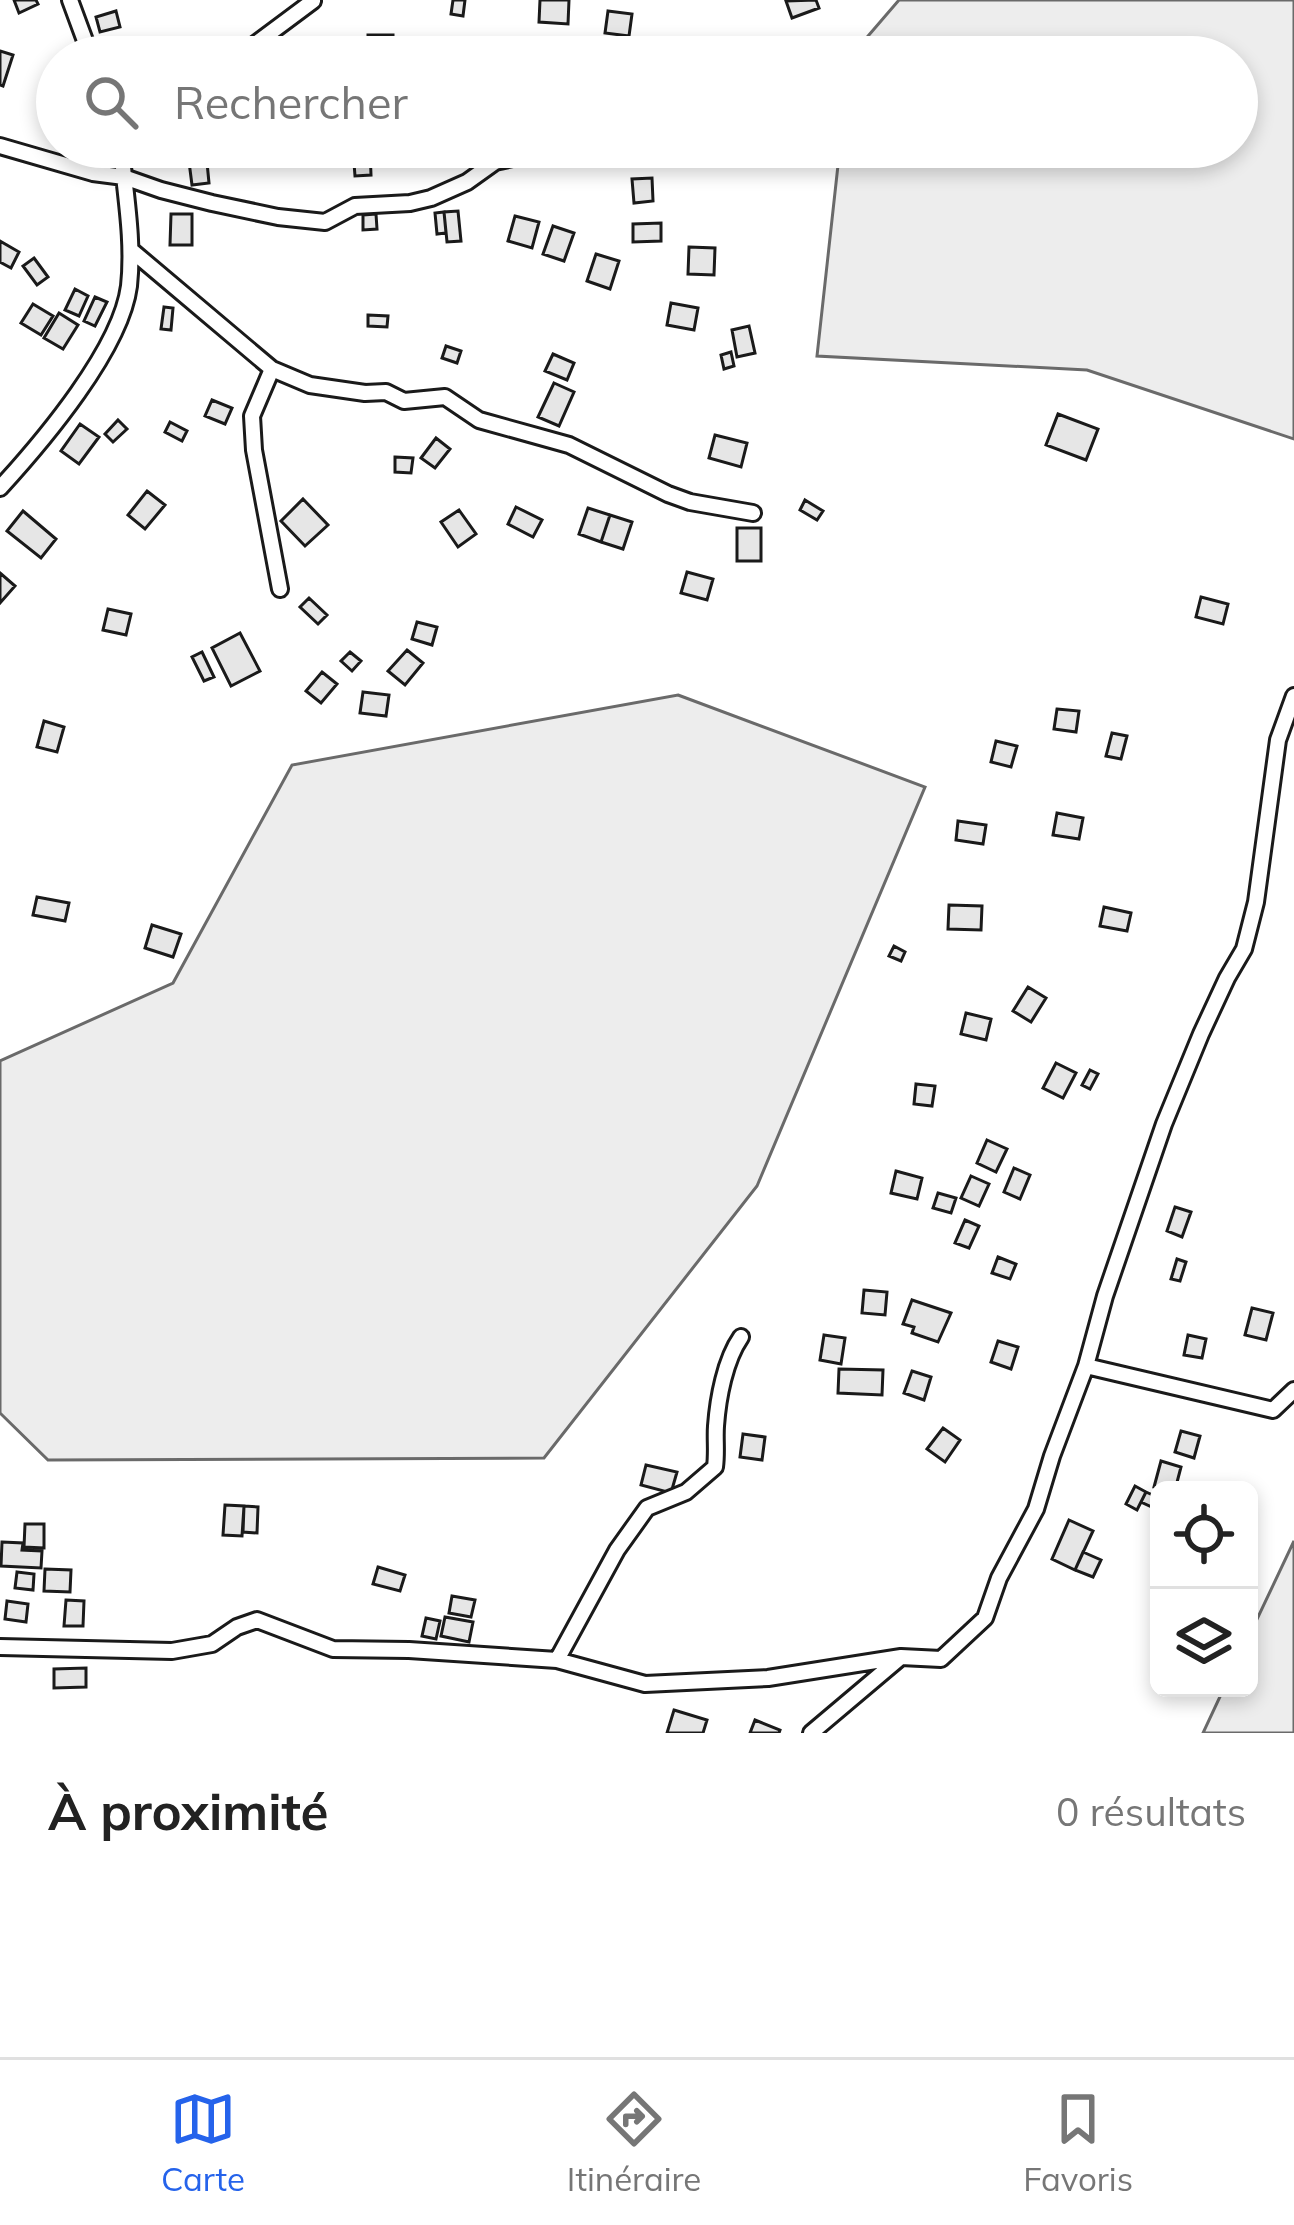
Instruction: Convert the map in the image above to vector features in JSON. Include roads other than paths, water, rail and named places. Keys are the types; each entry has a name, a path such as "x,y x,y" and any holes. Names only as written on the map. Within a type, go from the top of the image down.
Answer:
{"street":[{"path":"70,0 83,36"},
{"path":"265,36 313,2"},
{"path":"0,146 36,156"},
{"path":"76,168 212,203 325,222 355,206 430,198 486,168"},
{"path":"0,488 102,355 128,292 131,250 123,168"},
{"path":"131,250 272,369 310,385 386,392 404,400 445,397 479,420 569,445 668,494 754,513"},
{"path":"272,369 252,416 280,589"},
{"path":"0,1648 172,1651 212,1644 257,1620 333,1649 557,1660 645,1684 768,1678 901,1657 941,1659 985,1618 999,1577 1040,1497 1164,1124 1227,978 1244,950 1278,740 1294,696"},
{"path":"557,1660 617,1550 647,1508 686,1492 715,1466 724,1382 732,1350 741,1337"},
{"path":"1086,1366 1273,1410 1294,1390"},
{"path":"812,1733 901,1657"}]}
